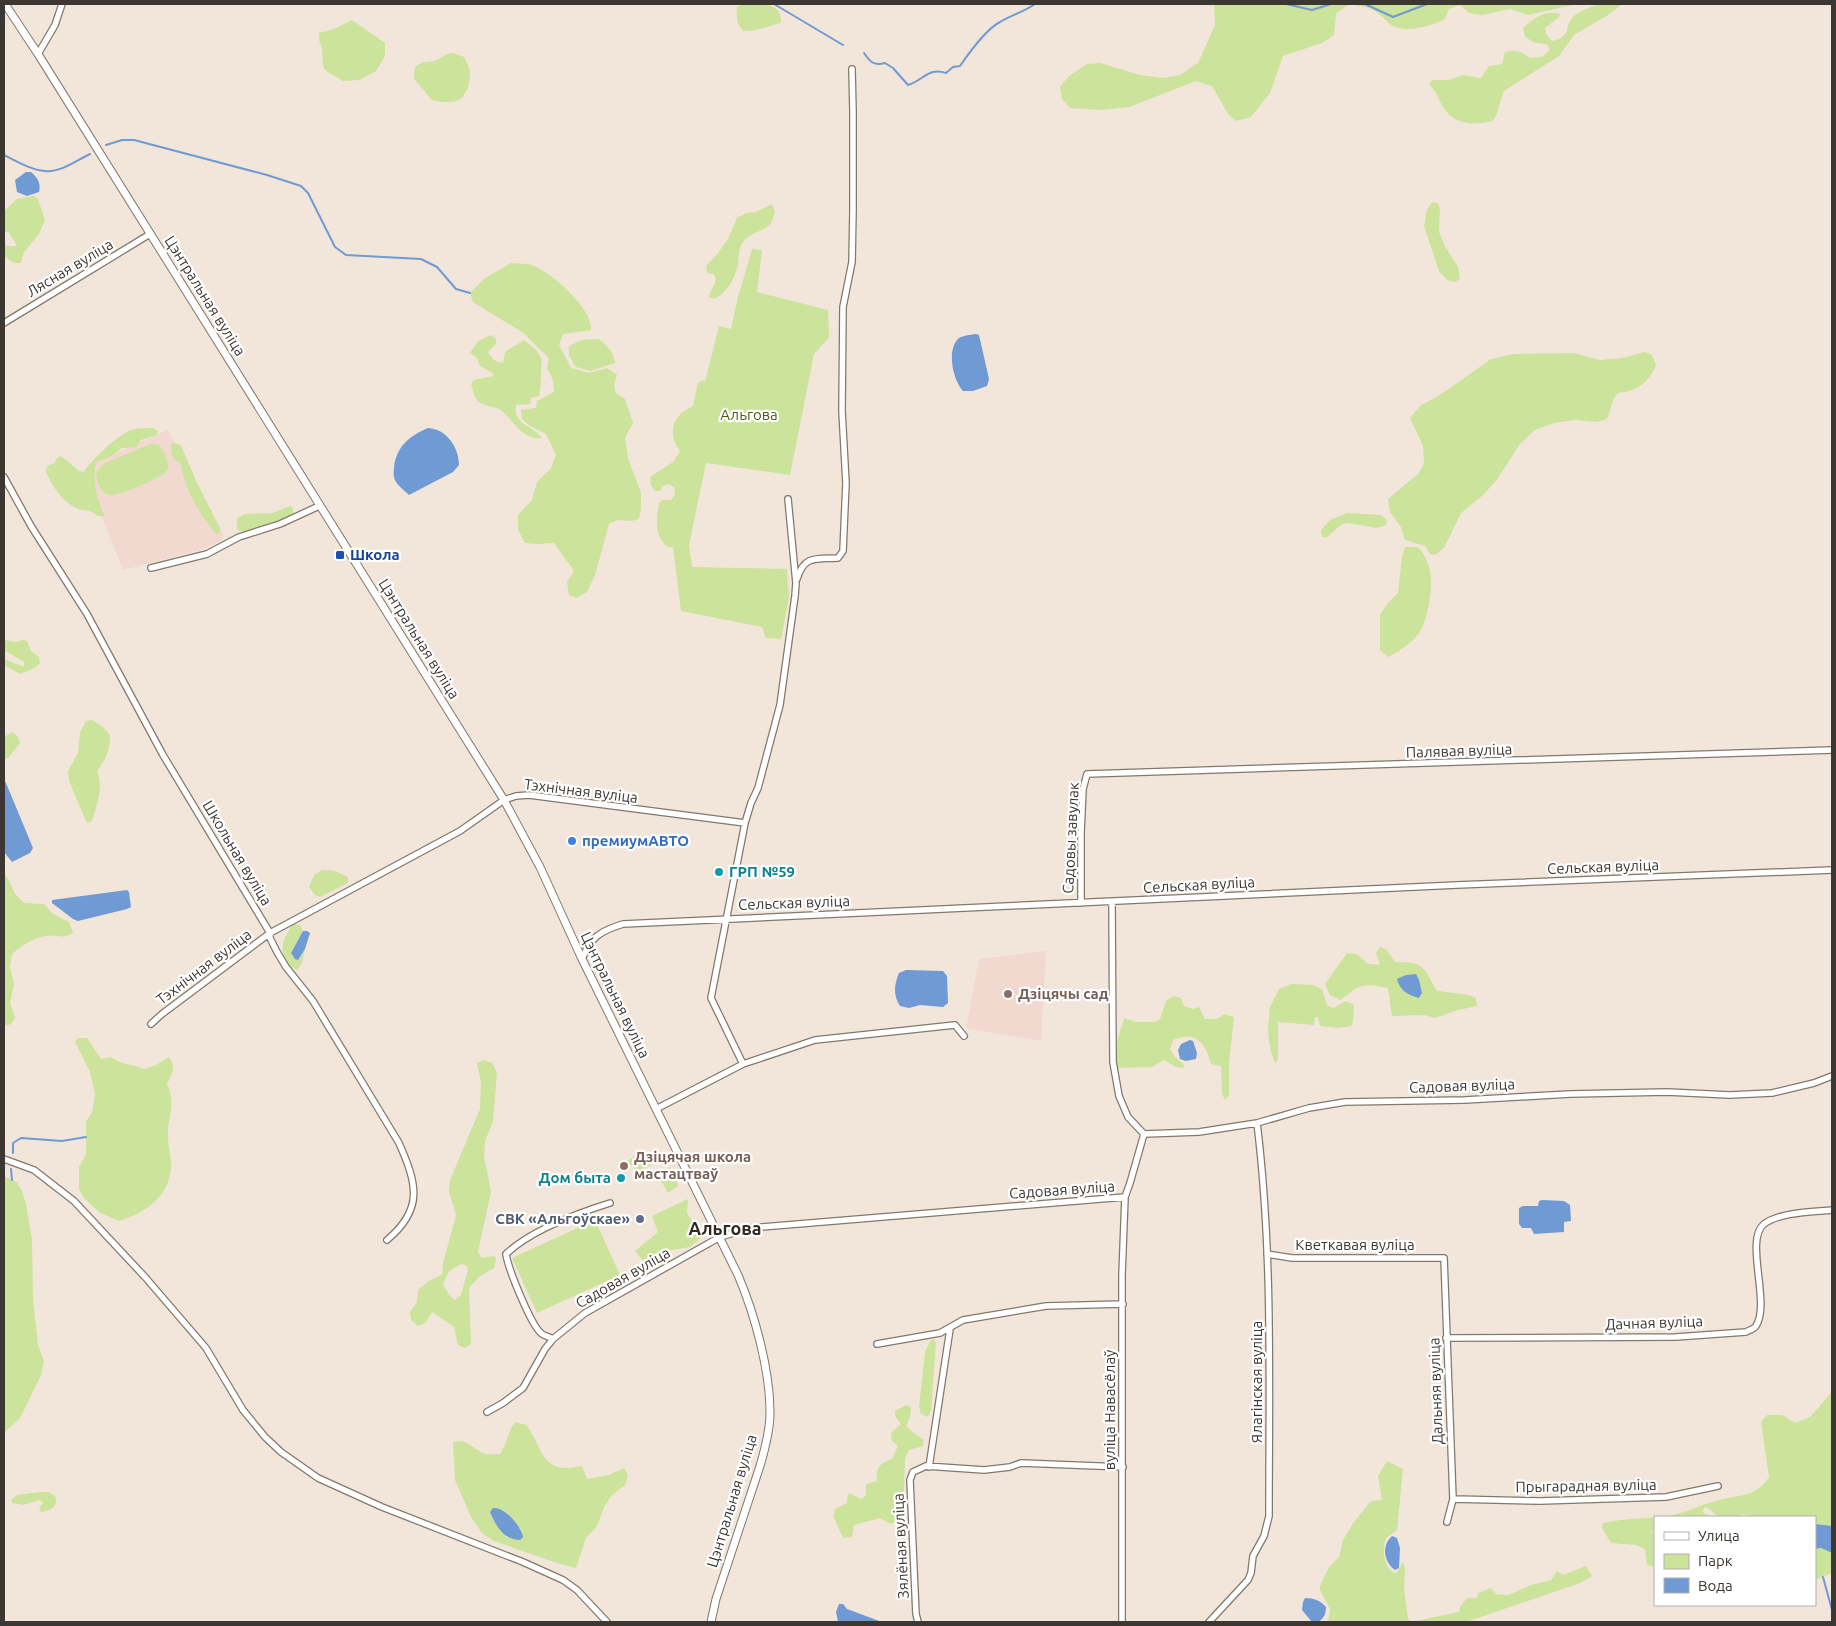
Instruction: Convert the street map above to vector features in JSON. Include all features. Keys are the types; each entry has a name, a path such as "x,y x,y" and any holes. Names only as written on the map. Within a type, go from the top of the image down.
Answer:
{"street":[{"name":"Цэнтральная вуліца","path":"5,4 504,800 540,867 582,959 746,1293 764,1362 770,1412 766,1445 716,1599 711,1622"},
{"path":"38,54 55,24 62,4"},
{"path":"796,583 800,568 806,562 817,559 838,558 843,552 846,492 842,411 843,307 852,262 854,210 852,69"},
{"name":"Лясная вуліца","path":"4,323 150,234"},
{"name":"Школьная вуліца","path":"4,477 31,526 87,614 163,755 270,933 270,938 277,952 286,967 314,1001 399,1143 407,1162 415,1194 411,1213 400,1229 387,1240"},
{"path":"743,1064 712,998 745,824 758,788 780,705 796,583 788,499"},
{"path":"152,568 207,554 239,537 280,524 319,506"},
{"name":"Палявая вуліца","path":"1087,774 1832,750"},
{"name":"Садовы завулак","path":"1081,903 1083,789 1087,774"},
{"name":"Тэхнічная вуліца","path":"151,1024 270,933 460,831 504,800 516,796 529,795 745,824"},
{"name":"Сельская вуліца","path":"582,959 596,936 608,929 623,924 1457,885 1832,870"},
{"path":"1112,902 1113,1062 1119,1096 1128,1118 1144,1134"},
{"path":"656,1109 743,1064 815,1040 955,1025 964,1036"},
{"name":"Садовая вуліца","path":"487,1412 523,1388 553,1338 585,1313 720,1237 750,1228 1125,1197 1144,1134 1199,1132 1257,1122 1309,1108 1345,1102 1465,1100 1570,1094 1667,1092 1730,1095 1772,1093 1814,1083 1832,1076"},
{"name":"Ялагінская вуліца","path":"1209,1622 1248,1580 1251,1573 1253,1556 1264,1536 1269,1516 1270,1302 1262,1167 1257,1122"},
{"path":"4,1159 34,1170 74,1201 145,1277 206,1348 243,1410 265,1437 281,1452 318,1478 563,1580 577,1590 606,1622"},
{"name":"вуліца Навасёлаў","path":"1122,1622 1125,1197"},
{"path":"553,1338 542,1334 535,1325 508,1267 506,1254 517,1244 545,1229 587,1210 610,1203"},
{"name":"Дачная вуліца","path":"1446,1338 1676,1337 1746,1332 1757,1325 1759,1315 1756,1239 1758,1230 1764,1224 1781,1216 1832,1210"},
{"name":"Кветкавая вуліца","path":"1267,1254 1292,1258 1444,1258"},
{"name":"Дальняя вуліца","path":"1444,1258 1453,1499 1448,1522"},
{"path":"877,1344 940,1333 963,1320 1046,1306 1123,1304"},
{"path":"950,1329 930,1467 984,1470 1010,1467 1021,1463 1123,1467"},
{"name":"Зялёная вуліца","path":"918,1622 916,1614 910,1480 913,1472 926,1466 930,1467"},
{"name":"Прыгарадная вуліца","path":"1453,1499 1540,1501 1666,1497 1718,1486"}],"shaded area":[{"path":"168,430 223,533 222,540 202,550 123,570 95,500 90,464"},
{"name":"Дзіцячы сад","path":"1046,951 1041,1041 966,1028 979,959"}],"green space":[{"path":"743,4 762,4 773,7 778,10 781,22 751,31 743,31 738,23 737,7"},
{"path":"1214,4 1350,4 1336,13 1334,35 1322,43 1283,56 1270,93 1251,117 1236,121 1228,114 1212,86 1196,81 1129,107 1100,110 1070,108 1062,99 1060,87 1069,76 1087,64 1100,63 1140,75 1163,78 1180,75 1198,63 1215,25"},
{"path":"1350,4 1577,4 1528,15 1510,9 1482,15 1469,13 1460,5 1449,9 1444,20 1425,27 1404,29 1391,25 1373,10"},
{"path":"1599,4 1622,4 1608,15 1574,35 1559,56 1504,91 1493,121 1465,123 1453,118 1443,107 1436,92 1429,84 1433,80 1449,80 1463,75 1481,78 1489,66 1502,64 1505,52 1521,52 1530,58 1542,57 1550,50 1547,44 1535,43 1525,37 1523,28 1535,18 1545,14 1560,14 1559,17 1545,28 1546,34 1552,41 1560,39 1567,32 1568,25 1574,16"},
{"path":"352,20 385,43 385,56 376,71 359,80 343,81 326,71 323,66 319,33 334,29"},
{"path":"453,53 464,57 469,68 470,77 466,92 457,101 444,102 432,100 414,79 415,67"},
{"path":"34,196 38,199 45,220 39,234 24,252 21,263 14,263 4,256 4,241 6,246 17,246 9,232 4,232 4,211 17,199"},
{"path":"1432,202 1438,203 1440,209 1439,232 1458,267 1460,279 1455,282 1447,280 1439,271 1424,226 1427,209"},
{"path":"772,204 775,212 771,223 749,236 741,245 737,270 730,285 714,299 709,297 715,283 715,277 714,274 707,273 706,266 728,239 737,218"},
{"name":"Альгова","path":"752,249 762,250 757,292 828,310 829,337 814,354 790,475 706,463 689,545 692,567 787,569 789,597 781,639 766,638 762,627 681,611 673,547 668,547 663,543 657,527 659,503 663,500 671,500 675,495 674,487 668,484 663,486 660,491 655,491 651,485 650,477 673,462 680,451 673,437 676,419 693,406 698,383 702,380 705,382 719,326 731,329"},
{"path":"511,263 529,264 542,270 561,284 586,312 591,330 563,334 559,345 571,368 589,373 607,368 617,375 614,385 616,393 625,399 633,423 625,438 628,458 641,493 639,519 621,520 609,524 595,575 587,592 576,598 569,595 567,582 574,571 554,543 525,543 518,530 518,515 532,500 537,482 551,468 556,455 546,434 530,426 522,419 521,410 536,408 537,401 554,392 553,380 547,368 549,358 522,332 473,302 470,293 485,278"},
{"path":"491,335 496,339 496,344 488,352 496,361 503,363 505,352 524,340 537,351 542,360 539,396 531,398 530,404 516,405 516,412 520,421 542,438 535,438 524,433 501,410 482,404 475,396 471,384 474,380 493,376 493,373 480,366 477,358 470,353 478,341"},
{"path":"599,339 612,352 615,363 590,371 576,367 569,356 569,346 582,340"},
{"path":"1644,352 1652,355 1656,365 1650,377 1642,385 1618,393 1612,402 1607,419 1596,422 1576,420 1554,423 1535,430 1520,444 1496,481 1482,496 1461,513 1444,548 1435,555 1430,554 1425,546 1405,540 1401,527 1390,512 1388,499 1419,473 1424,463 1423,446 1410,418 1420,406 1443,393 1491,359 1514,354 1574,353 1600,360 1623,358"},
{"path":"154,428 158,432 157,435 141,440 136,447 122,448 110,457 96,462 96,490 105,516 98,516 71,505 58,493 51,483 46,472 47,466 55,463 56,459 61,456 79,471 84,472 105,448 126,432"},
{"path":"150,444 159,445 166,456 168,469 163,475 118,494 106,494 99,485 96,473 103,464"},
{"path":"171,444 181,445 196,481 220,529 219,534 216,534 193,500 185,482 181,463 172,456"},
{"path":"290,506 293,508 293,513 266,528 250,531 237,530 237,518 245,514 273,513"},
{"path":"1347,513 1381,515 1387,520 1386,525 1376,528 1348,523 1342,524 1327,537 1322,537 1321,530 1330,520"},
{"path":"1405,547 1418,547 1427,561 1431,578 1429,603 1425,620 1416,637 1388,657 1380,650 1380,615 1387,604 1398,593"},
{"path":"4,640 27,641 31,651 39,657 40,663 35,668 20,674 4,665 4,659 24,667 24,662 4,650"},
{"path":"92,720 102,726 110,735 110,740 107,754 97,771 100,784 98,802 92,821 87,823 69,781 68,771 78,753 80,732 86,721"},
{"path":"13,732 18,737 20,743 9,757 4,760 4,737"},
{"path":"322,870 335,871 348,877 348,883 320,897 315,895 309,887 314,875"},
{"path":"4,874 8,878 15,894 24,903 44,904 52,913 69,922 73,933 66,936 37,938 12,954 10,967 14,984 10,1003 15,1018 11,1024 4,1026"},
{"path":"293,924 300,925 303,931 291,953 298,960 305,949 302,963 297,970 290,966 283,955 283,943"},
{"path":"1380,947 1387,950 1395,962 1417,964 1425,970 1436,990 1472,996 1476,998 1477,1006 1435,1018 1424,1015 1392,1016 1388,988 1370,985 1361,986 1339,1000 1330,995 1325,984 1347,953 1357,954 1368,964 1380,965 1376,953"},
{"path":"1291,984 1313,985 1322,989 1327,1005 1333,1008 1346,1001 1354,1005 1353,1022 1351,1026 1338,1028 1320,1026 1318,1017 1315,1017 1314,1025 1278,1022 1278,1060 1275,1063 1269,1040 1269,1009 1279,989"},
{"path":"1173,996 1181,998 1184,1006 1193,1009 1199,1007 1205,1019 1217,1019 1224,1014 1234,1017 1229,1063 1229,1096 1225,1100 1222,1094 1221,1066 1211,1064 1206,1050 1194,1038 1188,1037 1173,1040 1170,1049 1175,1057 1184,1065 1183,1068 1176,1067 1164,1060 1152,1067 1116,1068 1114,1051 1124,1018 1136,1022 1155,1022 1160,1019 1166,1001"},
{"path":"78,1038 87,1038 101,1059 111,1057 119,1062 144,1069 156,1065 169,1057 173,1064 167,1084 171,1102 168,1142 171,1163 167,1184 156,1201 148,1208 119,1221 100,1213 84,1198 79,1189 79,1167 86,1154 86,1122 92,1112 95,1094 90,1072 75,1042"},
{"path":"483,1060 492,1063 497,1072 493,1121 485,1141 484,1157 491,1191 478,1252 482,1258 495,1256 496,1259 494,1268 479,1277 469,1288 471,1344 465,1348 458,1345 454,1327 432,1312 425,1323 418,1326 411,1320 410,1312 417,1302 418,1290 430,1280 442,1275 443,1263 456,1215 449,1192 450,1180 480,1109 481,1082 477,1063","holes":["461,1264 467,1266 468,1270 461,1295 455,1300 449,1295 443,1284 449,1271"]},
{"path":"659,1152 664,1158 638,1172 627,1161 635,1156 644,1160"},
{"path":"668,1168 672,1169 678,1186 668,1193 659,1177 659,1172"},
{"path":"4,1176 17,1182 26,1204 32,1240 33,1299 38,1345 44,1361 41,1375 20,1418 4,1433"},
{"path":"688,1199 687,1213 702,1237 690,1247 672,1250 644,1262 635,1251 658,1232 652,1216"},
{"path":"595,1220 620,1275 537,1313 512,1258"},
{"path":"934,1339 936,1343 931,1410 928,1417 921,1414 919,1407 925,1352 930,1341"},
{"path":"1832,1392 1832,1526 1816,1524 1816,1516 1750,1516 1742,1514 1742,1516 1717,1516 1705,1507 1702,1512 1711,1516 1668,1516 1727,1498 1747,1494 1758,1489 1769,1477 1761,1422 1767,1415 1782,1415 1795,1423 1810,1417"},
{"path":"906,1405 911,1407 910,1417 906,1426 923,1439 923,1446 909,1450 905,1458 903,1519 890,1524 880,1518 854,1525 852,1537 843,1538 833,1516 835,1509 847,1503 849,1493 861,1499 866,1495 866,1484 877,1481 879,1467 892,1459 898,1446 892,1441 891,1433 901,1424 895,1416 895,1411"},
{"path":"515,1422 526,1425 543,1455 558,1467 582,1466 587,1479 609,1475 624,1468 628,1475 625,1485 612,1495 604,1507 597,1526 586,1538 576,1568 494,1541 482,1533 471,1517 455,1480 453,1442 464,1442 483,1453 500,1454","holes":["504,1511 522,1531 507,1538 494,1521 490,1512"]},
{"path":"1387,1461 1403,1469 1397,1530 1386,1538 1385,1558 1388,1568 1396,1574 1403,1562 1408,1619 1411,1622 1327,1622 1330,1609 1320,1590 1320,1586 1329,1567 1339,1557 1343,1540 1353,1523 1371,1501 1382,1500 1378,1476"},
{"path":"48,1492 55,1496 55,1506 48,1511 41,1512 39,1509 43,1502 40,1500 23,1505 12,1503 11,1500 17,1495"},
{"path":"1654,1517 1652,1533 1654,1534 1654,1567 1647,1565 1645,1549 1636,1545 1611,1543 1602,1528 1603,1523"},
{"path":"1821,1548 1832,1553 1832,1573 1816,1580 1816,1549"},
{"path":"1586,1566 1592,1576 1580,1583 1466,1622 1411,1622 1459,1612 1460,1607 1467,1598 1477,1598 1478,1593 1491,1588 1496,1594 1508,1595 1531,1585 1551,1580 1557,1571 1563,1575"}],"water":[{"path":"26,172 33,174 40,186 39,192 27,196 17,192 15,180"},
{"path":"979,335 989,379 987,386 973,391 963,391 956,380 952,366 952,351 959,338"},
{"path":"428,428 441,432 451,440 457,452 459,465 453,472 409,495 395,480 395,461 397,454 409,439"},
{"path":"4,780 33,848 30,853 12,862 4,852"},
{"path":"127,890 131,907 78,921 52,903 52,900"},
{"path":"303,931 310,933 305,949 298,960 291,953"},
{"path":"906,970 943,971 947,976 948,1003 943,1007 920,1005 909,1008 900,1006 895,994 895,986 899,973"},
{"path":"1416,974 1422,993 1419,998 1405,992 1400,987 1397,979 1406,975"},
{"path":"1190,1040 1193,1041 1197,1053 1196,1059 1186,1061 1180,1059 1178,1050 1181,1044"},
{"path":"1539,1201 1564,1201 1570,1205 1571,1221 1564,1222 1564,1232 1534,1234 1531,1228 1522,1228 1519,1224 1519,1208 1523,1206 1538,1206"},
{"path":"493,1508 507,1514 516,1523 523,1537 520,1540 509,1538 501,1531 490,1512"},
{"path":"1816,1524 1832,1526 1832,1553 1821,1548 1816,1549"},
{"path":"1392,1536 1397,1538 1400,1548 1399,1568 1395,1570 1388,1563 1385,1554 1386,1544"},
{"path":"1305,1598 1317,1600 1326,1607 1324,1616 1318,1622 1312,1622 1302,1610"},
{"path":"839,1604 843,1604 847,1609 882,1622 838,1622 836,1612"}],"waterway":[{"path":"774,4 843,45"},
{"path":"864,53 873,62 878,64 885,63 893,68 908,85 930,73 946,73 953,67 960,66 978,42 995,25 1035,4"},
{"path":"1286,4 1312,10 1331,4"},
{"path":"1365,4 1393,17 1427,4"},
{"path":"106,145 122,140 134,140 267,175 301,186 308,193 335,247 346,255 421,259 437,267 456,289 470,293"},
{"path":"4,155 34,169 51,171 62,168 90,154"},
{"path":"13,1153 13,1143 21,1138 62,1141 86,1137"},
{"path":"11,1169 12,1180"},
{"path":"1823,1577 1832,1610"}],"place":[{"name":"Школа","path":"340,555"},
{"name":"премиумАВТО","path":"572,841"},
{"name":"ГРП №59","path":"719,872"},
{"name":"Дзіцячы сад","path":"1008,994"},
{"name":"Дзіцячая школа мастацтваў","path":"624,1166"},
{"name":"Дом быта","path":"621,1178"},
{"name":"СВК «Альгоўскае»","path":"640,1219"}],"district":[{"name":"Альгова","path":"725,1229"}]}
